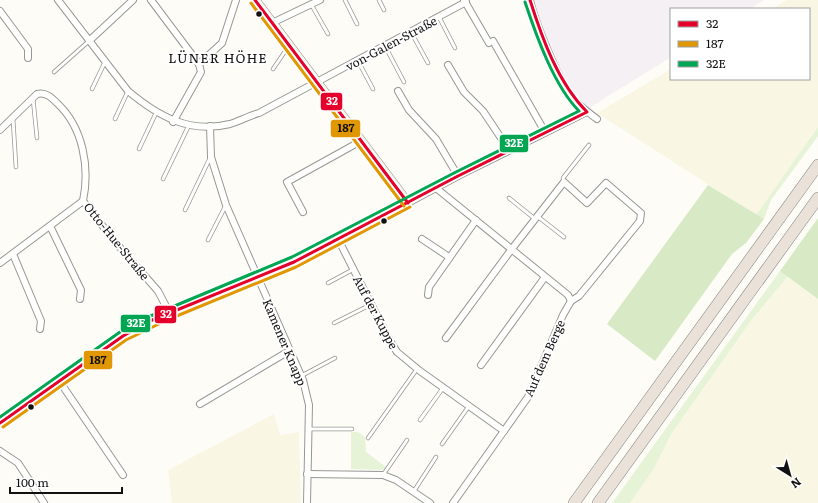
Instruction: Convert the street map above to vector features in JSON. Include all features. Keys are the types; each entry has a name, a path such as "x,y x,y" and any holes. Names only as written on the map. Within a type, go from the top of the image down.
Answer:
{"highway":[{"path":"574,503 818,165"},
{"path":"598,503 818,198"}],"street":[{"name":"von-Galen-Straße","path":"58,0 128,92 156,113 173,122 189,125 210,126 230,124 259,113 439,17 465,1"},
{"path":"89,42 133,0"},
{"path":"151,0 199,64 201,72 173,122"},
{"path":"199,64 222,43 236,0"},
{"path":"255,0 408,204"},
{"path":"272,23 320,0"},
{"path":"530,0 536,19 565,86 577,102 597,119"},
{"path":"465,1 546,132"},
{"path":"0,11 28,49 28,58"},
{"path":"448,65 464,92 483,111 509,150"},
{"path":"398,91 408,110 436,138 458,176"},
{"name":"Otto-Hue-Straße","path":"33,98 42,93 50,96 62,108 77,130 84,159 86,188 83,201 116,243 158,291 169,312"},
{"path":"0,130 33,98"},
{"path":"0,423 123,336 169,312 294,262 408,204 458,176 587,112"},
{"name":"Kamener Knapp","path":"210,126 211,157 226,205 301,376 309,405 307,503"},
{"path":"303,212 287,182 361,141"},
{"path":"446,338 511,250 564,182"},
{"name":"Auf dem Berge","path":"453,503 534,386 563,315 571,301 579,296 640,221 641,213 606,183 587,203 564,182"},
{"path":"436,188 568,296 571,301"},
{"path":"0,263 83,201"},
{"path":"428,295 429,288 476,220"},
{"path":"50,226 82,290 80,299"},
{"name":"Auf der Kuppe","path":"338,239 397,352 417,369 504,431"},
{"path":"422,239 449,257"},
{"path":"13,254 41,321 40,329"},
{"path":"481,365 544,277"},
{"path":"200,404 289,351"},
{"path":"60,382 123,475"},
{"path":"0,451 18,463 44,503"},
{"path":"307,474 384,475 396,480 430,503"}],"lane":[{"path":"345,0 357,24"},
{"path":"379,0 384,10"},
{"path":"311,4 328,34"},
{"path":"439,17 455,48"},
{"path":"411,32 428,63"},
{"path":"54,72 89,42"},
{"path":"273,69 284,49 289,45"},
{"path":"385,46 404,82"},
{"path":"358,61 373,89"},
{"path":"92,90 105,62"},
{"path":"115,119 128,92"},
{"path":"33,98 37,138"},
{"path":"139,149 156,113"},
{"path":"13,117 16,167"},
{"path":"163,178 189,125"},
{"path":"564,182 562,178 589,145"},
{"path":"185,210 211,157"},
{"path":"509,198 564,237"},
{"path":"208,240 226,205"},
{"path":"328,283 354,269"},
{"path":"334,323 372,304"},
{"path":"301,376 334,358"},
{"path":"368,438 417,369"},
{"path":"420,420 443,388"},
{"path":"442,444 469,406"},
{"path":"308,429 352,429"},
{"path":"384,475 407,440"},
{"path":"414,491 436,457"}],"shaded area":[{"path":"533,0 764,0 752,8 670,8 670,58 589,108 575,98 567,87 535,11"},
{"path":"787,0 818,0 818,127 756,215 597,113 670,70 670,80 810,80 810,8 774,8"},
{"path":"788,276 818,299 818,503 630,503 653,470 672,433 750,322"},
{"path":"274,414 280,435 299,432 301,503 172,503 168,470"}],"green space":[{"path":"818,127 818,136 771,200 764,219 756,215"},
{"path":"708,185 764,219 746,243 732,254 655,361 607,324"},
{"path":"818,218 818,299 780,271"},
{"path":"780,271 788,276 750,322 672,433 653,470 630,503 612,503"},
{"path":"351,432 358,432 365,437 366,452 386,467 383,470 351,469"}],"transit line":[{"name":"32","path":"255,0 408,203"},
{"name":"32","path":"0,423 123,336 150,321 294,262 458,176 587,112 559,74 540,29 530,0"},
{"name":"32E","path":"0,417 120,332 148,317 292,257 456,172 579,111 562,88 547,60 525,2"},
{"name":"187","path":"251,3 404,206"},
{"name":"187","path":"3,427 126,340 167,320 296,267 410,207"}],"district":[{"name":"LÜNER HÖHE","path":"218,57"}]}
